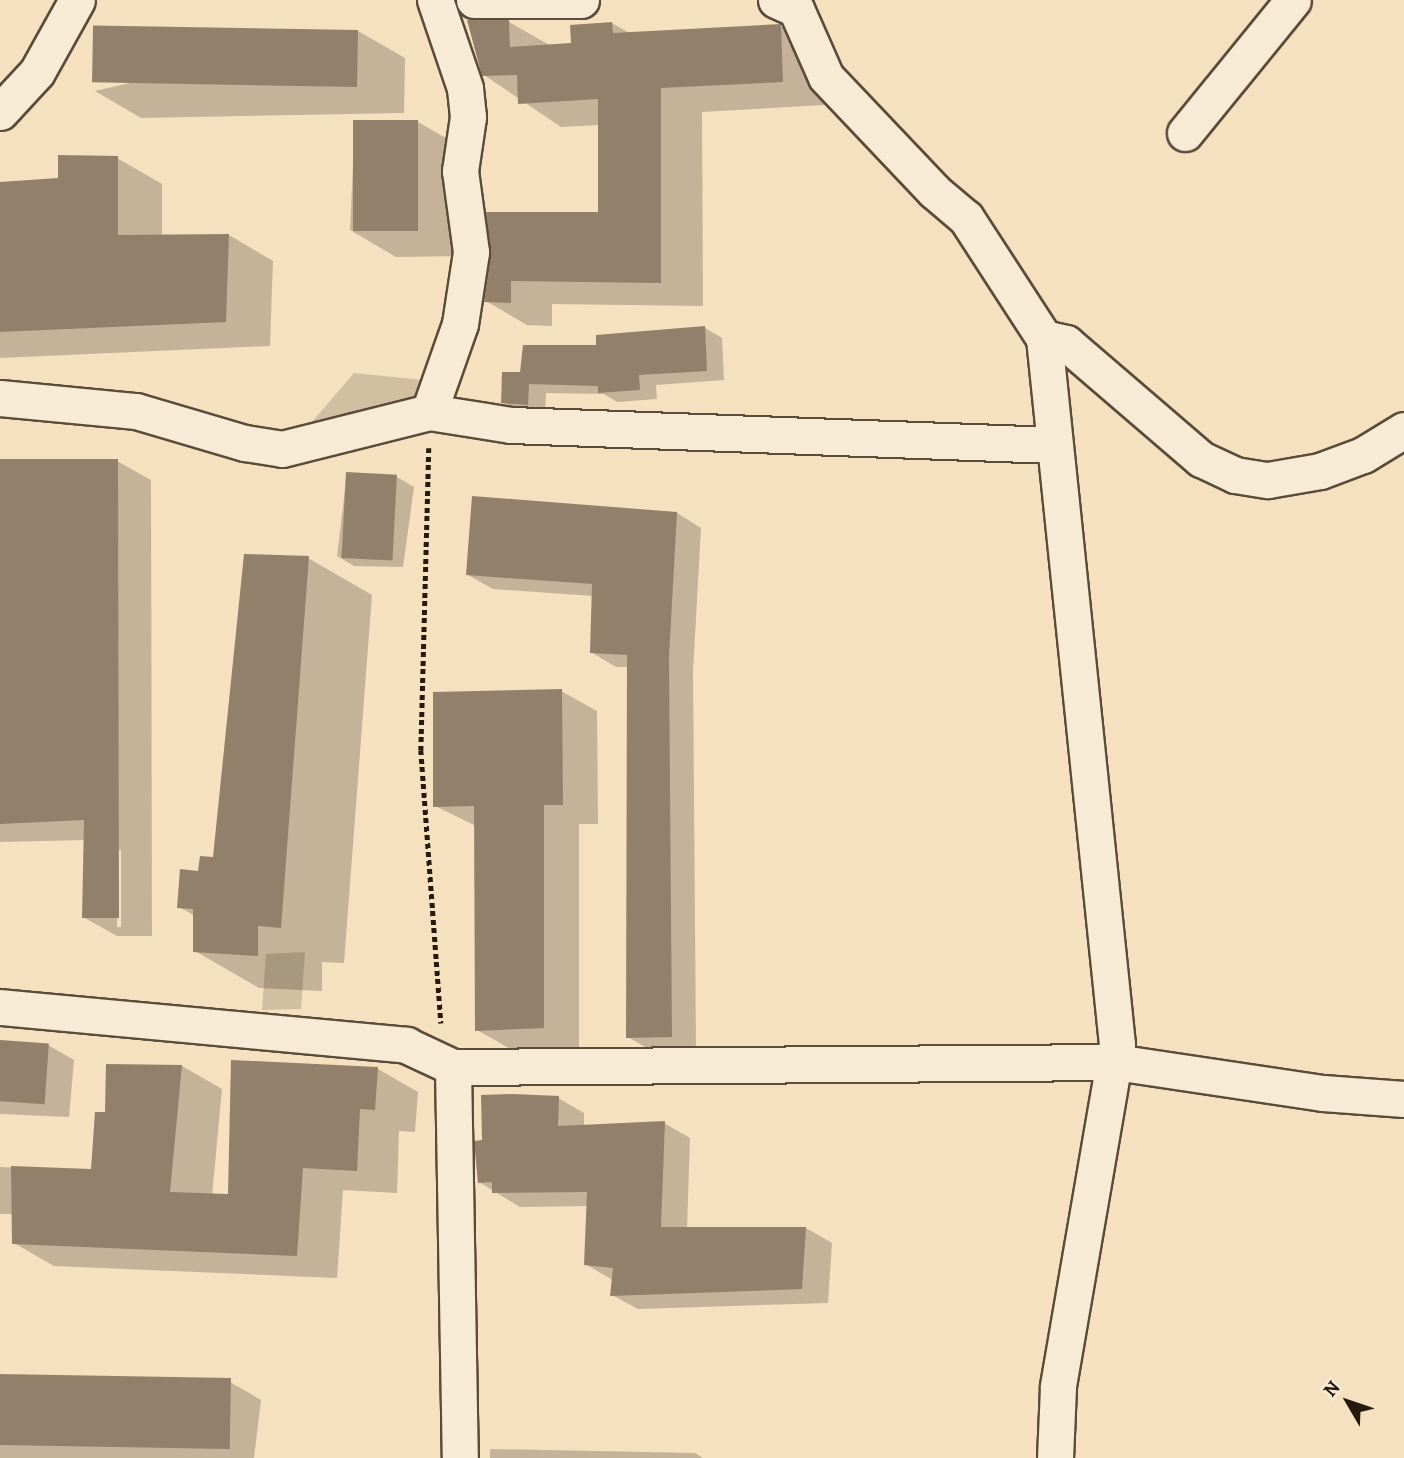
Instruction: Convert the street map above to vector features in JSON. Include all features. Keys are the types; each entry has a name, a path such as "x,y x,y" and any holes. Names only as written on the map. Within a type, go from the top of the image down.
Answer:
{"street":[{"path":"0,112 37,72 78,0"},
{"path":"429,412 460,324 471,252 460,171 468,117 466,88 435,0"},
{"path":"474,0 581,0"},
{"path":"776,0 796,9 826,77 934,191 966,218 1044,338 1117,1044 1058,1387 1055,1458"},
{"path":"1185,133 1293,0"},
{"path":"1044,338 1066,343 1201,459 1235,475 1268,480 1320,471 1363,454 1404,430"},
{"path":"0,398 136,411 245,443 282,449 429,412 510,425 1053,445"},
{"path":"0,1007 406,1045 453,1068 1115,1062 1323,1093 1404,1099"},
{"path":"453,1068 460,1458"}],"path":[{"path":"429,412 429,573 421,750 442,1039 453,1068"}],"shaded area":[{"path":"354,373 433,381 419,403 305,430"},
{"path":"305,952 301,1009 262,1010 266,954"}],"building":[{"path":"467,20 509,20 510,47 571,43 570,25 612,22 613,33 781,24 783,82 661,88 661,283 511,281 511,303 484,302 491,255 486,212 598,212 598,99 518,104 517,75 482,76"},
{"path":"93,25 358,30 357,87 92,82"},
{"path":"353,120 418,120 418,231 353,231"},
{"path":"58,155 118,156 118,235 229,234 226,322 0,332 0,182 58,178"},
{"path":"705,326 707,371 639,375 640,390 598,393 598,386 529,384 528,405 501,403 502,372 520,372 523,345 596,345 596,335"},
{"path":"0,459 118,459 119,918 82,918 84,820 0,824"},
{"path":"346,472 397,475 392,561 341,558"},
{"path":"472,496 677,512 669,657 672,1037 626,1038 627,655 590,653 592,584 466,575"},
{"path":"244,554 309,556 281,928 258,926 258,956 193,952 193,909 177,908 180,869 198,871 200,856 213,857"},
{"path":"562,689 563,805 544,805 544,1028 475,1031 474,806 433,807 433,692"},
{"path":"0,1040 49,1043 45,1104 0,1101"},
{"path":"231,1060 378,1067 375,1110 360,1109 357,1171 303,1168 297,1256 12,1244 11,1166 91,1169 95,1112 105,1112 106,1064 182,1065 170,1192 228,1194"},
{"path":"481,1095 559,1096 558,1126 665,1121 661,1227 806,1227 802,1289 610,1296 613,1268 584,1265 587,1192 492,1193 492,1182 478,1183 474,1141 482,1140"},
{"path":"0,1374 231,1378 230,1449 0,1445"}]}
